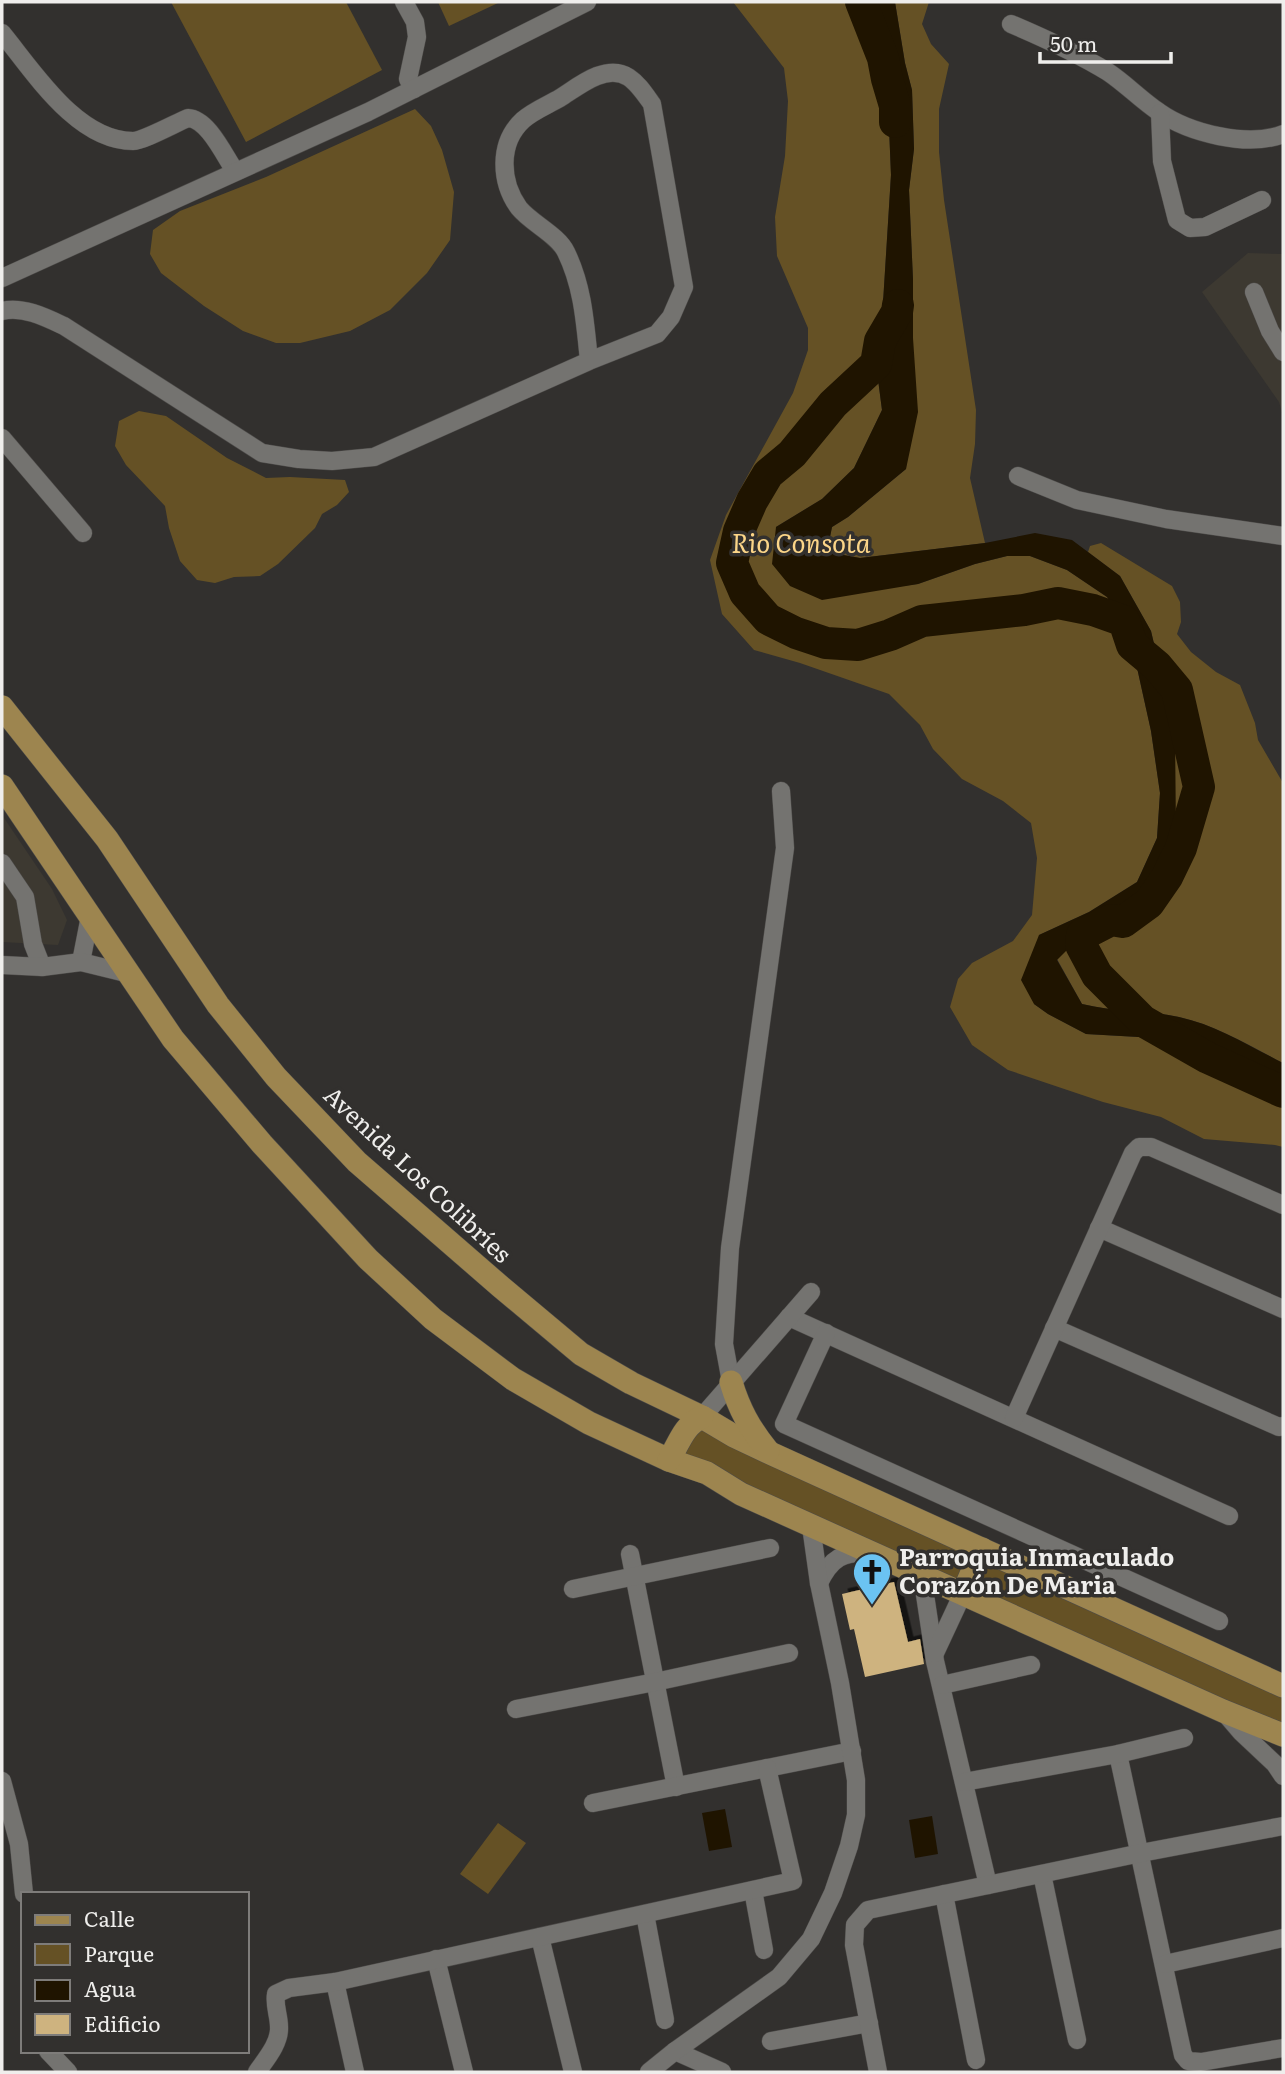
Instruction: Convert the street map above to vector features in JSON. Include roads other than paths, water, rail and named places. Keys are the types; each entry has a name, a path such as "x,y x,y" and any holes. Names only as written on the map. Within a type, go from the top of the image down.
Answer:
{"main road":[{"name":"Avenida Los Colibríes","path":"2,707 10,731 107,839 218,1004 276,1077 357,1162 581,1354 734,1436 1283,1686"},
{"path":"2,786 173,1039 262,1144 368,1259 433,1319 513,1378 589,1423 669,1460 707,1474 741,1494 1223,1711 1283,1735"},
{"path":"731,1382 739,1408 752,1432 770,1453"},
{"path":"669,1460 684,1430 702,1417"},
{"path":"962,1593 982,1549"}],"street":[{"path":"404,2 415,22 417,37 408,79 414,89"},
{"path":"2,278 368,112 587,2"},
{"path":"1011,24 1060,46 1110,74 1160,113 1195,130 1243,139 1283,134"},
{"path":"2,33 70,114 102,135 135,141 188,118 197,118 205,125 235,171"},
{"path":"2,311 9,309 34,313 64,326 262,453 332,461 374,457 589,361 657,334 671,317 684,287 652,104 627,75 612,72 596,76 523,120 511,137 503,163 506,183 519,208 564,248 580,286 589,361"},
{"path":"1160,113 1162,162 1177,220 1190,228 1205,227 1262,200"},
{"path":"1254,292 1270,331 1283,352"},
{"path":"2,438 83,533"},
{"path":"1018,476 1077,500 1166,519 1283,536"},
{"path":"731,1382 724,1344 730,1248 785,848 781,790"},
{"path":"2,863 25,897 33,944 41,967"},
{"path":"81,962 90,916"},
{"path":"2,965 41,967 81,962 130,974"},
{"path":"1014,1418 1133,1153 1139,1147 1151,1147 1283,1205"},
{"path":"1099,1228 1283,1309"},
{"path":"702,1417 811,1292"},
{"path":"789,1317 1229,1516"},
{"path":"1054,1328 1279,1427 1283,1426"},
{"path":"826,1333 784,1424 1219,1620"},
{"path":"649,2072 674,2051 779,1977 811,1940 833,1893 849,1846 856,1815 856,1780 840,1683 819,1583 811,1525"},
{"path":"573,1589 770,1548"},
{"path":"819,1583 826,1568 839,1557 855,1552 872,1553"},
{"path":"630,1554 676,1787"},
{"path":"922,1575 935,1653 988,1885"},
{"path":"935,1653 962,1593"},
{"path":"516,1709 789,1653"},
{"path":"942,1685 1031,1665"},
{"path":"1223,1711 1275,1764 1283,1776"},
{"path":"964,1782 1118,1754 1184,1738"},
{"path":"593,1803 852,1751"},
{"path":"1118,1754 1183,2055 1188,2061 1201,2062 1283,2048"},
{"path":"257,2072 274,2047 280,2029 276,1994 289,1988 335,1982 793,1881 767,1768"},
{"path":"2,1781 19,1844 24,1892"},
{"path":"878,2072 854,1945 855,1925 867,1910 1283,1826"},
{"path":"1042,1874 1077,2040"},
{"path":"753,1890 764,1950"},
{"path":"944,1894 976,2060"},
{"path":"645,1914 665,2020"},
{"path":"540,1937 573,2072"},
{"path":"1165,1964 1283,1938"},
{"path":"436,1959 464,2072"},
{"path":"335,1982 355,2072"},
{"path":"771,2041 869,2023"},
{"path":"674,2051 722,2072"},
{"path":"50,2053 68,2072"}],"water":[{"name":"Rio Consota","path":"853,2 895,2 912,90 914,149 909,190 918,412 906,469 832,527 827,552 860,558 985,543 1035,533 1072,540 1120,576 1151,631 1175,733 1176,835 1167,877 1149,903 1123,922 1082,935 1057,960 1082,1004 1167,1015 1206,1025 1283,1063 1283,1080 1200,1045 1174,1039 1086,1034 1034,1004 1021,980 1039,935 1089,912 1137,882 1157,838 1160,793 1151,731 1132,645 1124,621 1107,597 1067,570 1030,556 1007,556 918,584 822,600 790,586 772,564 776,527 822,499 854,468 882,410 876,364 883,303 891,175 887,79 883,58"},
{"path":"725,1809 732,1847 709,1851 702,1813"},
{"path":"932,1816 938,1854 915,1858 909,1820"}],"waterway":[{"path":"861,2 883,58 895,106 895,122"},
{"path":"898,305 897,312 880,341 876,364 833,404 792,454 768,474 752,501 739,531 732,563 745,593 768,619 796,633 826,643 858,645 922,621 1024,610 1058,603 1093,610 1124,621 1132,645 1157,666 1177,690 1199,787 1181,848 1167,877 1149,903 1123,922 1111,920 1082,935 1081,945 1097,975 1143,1021 1208,1058 1283,1092"}],"place":[{"name":"Parroquia Inmaculado Corazón De Maria","path":"872,1606"}]}
